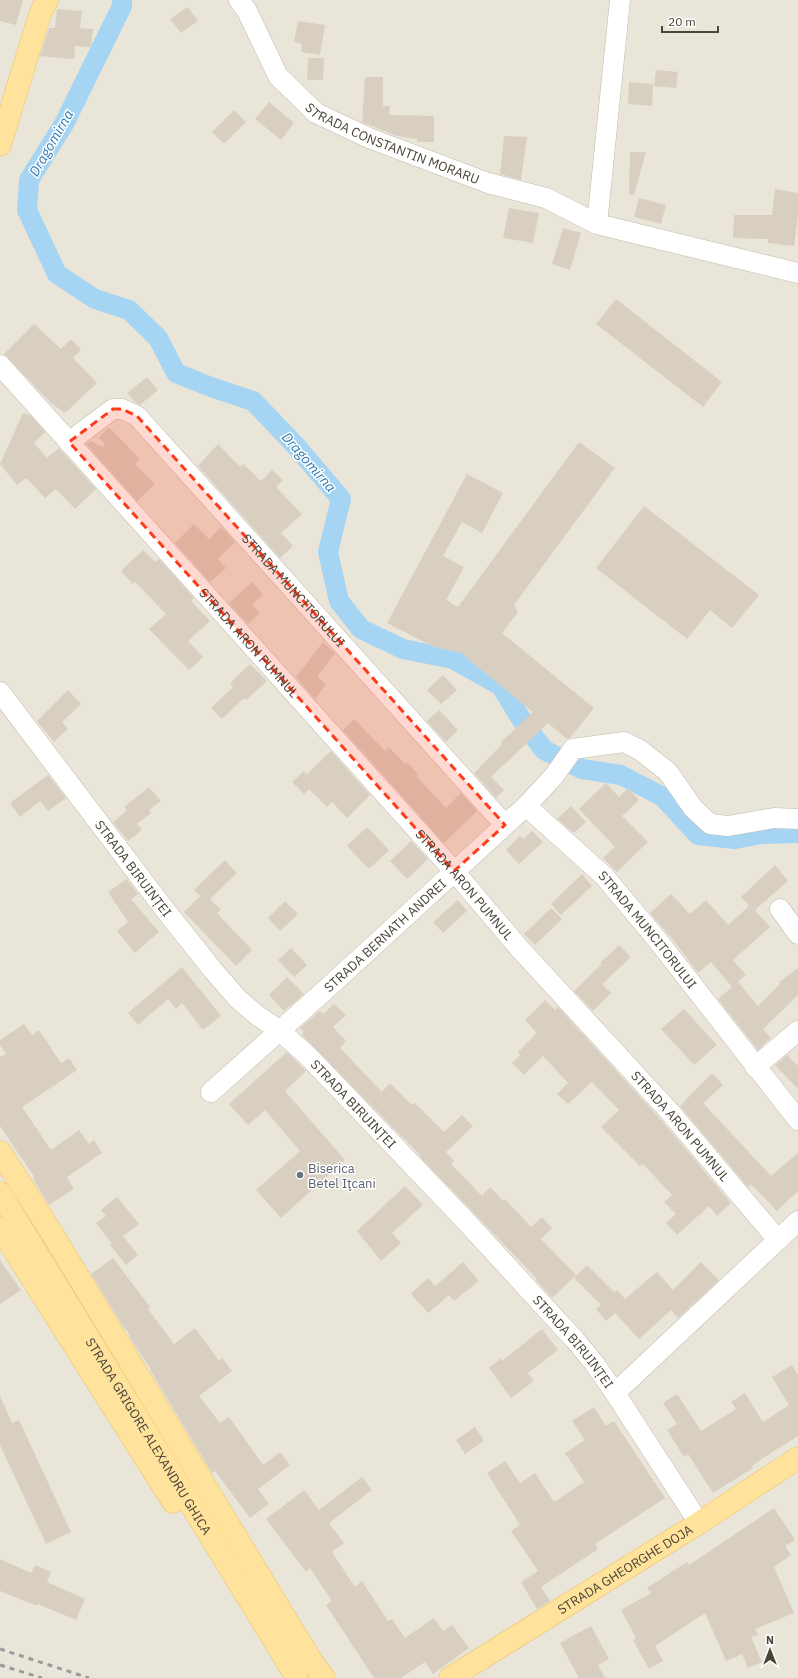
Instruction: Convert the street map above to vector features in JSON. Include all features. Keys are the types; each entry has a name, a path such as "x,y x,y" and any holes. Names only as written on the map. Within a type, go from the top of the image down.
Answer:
{"main road":[{"path":"0,145 40,14 47,0"},
{"path":"0,1152 50,1230 312,1662 324,1678"},
{"name":"STRADA GRIGORE ALEXANDRU GHICA","path":"0,1193 297,1678"},
{"path":"0,1228 102,1391 286,1678"},
{"name":"STRADA GHEORGHE DOJA","path":"450,1678 699,1523 798,1458"}],"street":[{"name":"STRADA CONSTANTIN MORARU","path":"239,0 247,11 278,76 316,113 370,138 488,183 546,198 597,224 798,273"},
{"path":"597,224 620,0"},
{"name":"STRADA ARON PUMNUL","path":"0,365 454,871 520,949 670,1112 778,1240"},
{"name":"STRADA MUNCITORULUI","path":"69,442 113,409 122,409 137,416 505,825"},
{"name":"STRADA BIRUINȚEI","path":"0,692 212,969 238,999 258,1016 279,1030 308,1056 472,1228 575,1340 594,1363 615,1393 699,1523"},
{"name":"STRADA BERNATH ANDREI","path":"211,1092 322,993 526,806 554,776 573,749 624,742 640,750 668,772 693,808 710,824 728,826 774,818 798,819"},
{"name":"STRADA MUNCITORULUI","path":"526,806 604,876 655,937 755,1067 798,1120"},
{"path":"780,910 798,934"},
{"path":"755,1067 798,1031"},
{"path":"615,1393 798,1221"}],"highlighted area":[{"path":"113,409 122,409 137,416 505,825 454,871 69,442"}],"shaded area":[{"path":"0,0 798,0 798,1678 0,1678"}],"building":[{"path":"0,0 23,0 16,25 0,21"},
{"path":"188,7 198,21 181,33 170,19"},
{"path":"57,9 82,11 80,28 93,29 91,47 75,46 74,59 40,56 49,28 55,28"},
{"path":"298,21 325,25 320,55 301,52 302,44 294,42"},
{"path":"308,58 324,58 323,80 307,80"},
{"path":"656,70 678,72 676,88 654,86"},
{"path":"365,77 383,77 383,106 390,106 389,115 434,116 434,142 417,142 417,139 397,136 362,122"},
{"path":"629,82 653,84 652,106 628,104"},
{"path":"269,102 294,123 281,140 255,119"},
{"path":"234,110 246,122 224,144 212,132"},
{"path":"504,136 527,137 521,180 500,174"},
{"path":"630,152 646,152 634,195 629,195"},
{"path":"775,189 798,193 798,215 794,246 768,243 768,239 733,238 734,215 772,215"},
{"path":"639,198 666,205 661,224 634,217"},
{"path":"509,208 539,213 533,243 503,238"},
{"path":"563,228 581,233 570,270 552,264"},
{"path":"616,299 722,382 703,407 596,324"},
{"path":"34,324 61,349 71,339 81,350 73,358 97,383 65,413 51,403 4,354"},
{"path":"147,377 158,390 140,405 127,393"},
{"path":"23,413 31,416 45,432 34,443 47,458 59,448 96,489 75,509 56,489 45,498 26,478 17,485 0,464"},
{"path":"109,427 140,459 135,464 155,484 137,501 86,444 90,441 103,447 105,443 98,438"},
{"path":"579,442 615,468 514,605 518,612 502,633 594,708 570,738 567,739 548,723 491,777 504,790 496,798 474,773 502,744 501,742 533,712 464,656 466,654 434,647 387,623 467,474 503,493 482,533 462,522 443,556 464,567 446,600 458,607"},
{"path":"218,444 240,467 243,464 261,481 272,470 283,480 276,487 302,514 281,533 293,546 280,558 198,466"},
{"path":"644,506 759,595 732,628 710,610 687,639 596,568"},
{"path":"194,524 209,539 221,527 235,542 218,559 226,568 210,582 175,543"},
{"path":"143,550 155,562 159,559 194,598 191,601 210,621 188,641 203,657 189,670 149,629 166,614 135,582 133,584 121,571"},
{"path":"252,582 263,594 252,605 260,613 248,624 229,603"},
{"path":"323,642 335,653 317,677 326,684 315,699 296,677"},
{"path":"250,664 267,681 246,700 244,698 222,719 211,708 233,687 230,683"},
{"path":"443,675 457,690 441,704 427,690"},
{"path":"68,690 81,704 62,722 68,729 54,742 37,721"},
{"path":"439,710 458,730 446,742 427,721"},
{"path":"354,719 385,751 389,747 405,764 407,762 418,774 416,776 446,808 461,793 477,811 444,843 343,730"},
{"path":"331,751 370,795 347,818 332,802 327,807 309,789 304,794 292,782 304,771 307,774"},
{"path":"48,775 66,798 48,811 40,801 20,817 10,803"},
{"path":"606,783 619,797 628,788 639,800 622,816 648,842 617,872 603,858 615,847 579,809"},
{"path":"149,787 161,801 149,810 151,813 137,824 142,830 128,841 113,822 127,810 124,807"},
{"path":"571,806 586,822 574,833 557,819"},
{"path":"367,827 389,850 369,869 347,846"},
{"path":"532,831 543,842 519,864 506,850 520,836 523,839"},
{"path":"411,841 428,859 407,879 390,861"},
{"path":"225,860 237,873 210,899 221,910 217,913 252,950 236,966 184,912 200,896 194,890"},
{"path":"775,865 788,881 755,910 770,927 733,960 746,975 732,987 711,962 698,973 675,942 650,913 671,894 690,914 706,900 728,925 749,906 741,897"},
{"path":"582,874 592,886 561,915 551,904"},
{"path":"127,879 138,894 131,899 159,932 135,953 117,931 128,922 108,892"},
{"path":"458,900 467,911 443,933 433,922"},
{"path":"285,901 298,914 280,931 268,918"},
{"path":"551,908 562,919 535,945 524,934"},
{"path":"619,945 631,957 602,984 611,993 593,1011 574,991"},
{"path":"291,948 307,965 294,977 278,960"},
{"path":"182,967 221,1016 203,1030 182,1003 176,1009 168,999 138,1025 128,1013"},
{"path":"798,968 798,995 763,1029 771,1038 758,1050 718,999 738,982 758,1006 780,984 779,982"},
{"path":"287,977 304,994 284,1011 269,995"},
{"path":"545,1000 555,1010 558,1007 661,1120 731,1203 717,1216 709,1206 677,1235 666,1223 676,1214 664,1202 672,1195 643,1164 640,1166 601,1127 619,1110 592,1082 568,1104 557,1094 568,1083 543,1056 524,1075 512,1063 520,1055 518,1052 537,1033 525,1020"},
{"path":"334,1004 346,1015 333,1027 346,1041 340,1048 382,1092 390,1083 412,1105 415,1103 444,1132 462,1115 473,1126 446,1152 454,1161 451,1164 482,1196 490,1187 503,1201 505,1199 531,1227 542,1217 552,1228 541,1239 576,1275 552,1298 536,1280 537,1279 420,1157 421,1156 302,1035 304,1032 300,1028 320,1011 323,1014"},
{"path":"684,1009 717,1045 694,1065 661,1029"},
{"path":"24,1024 32,1035 39,1030 61,1063 69,1058 77,1070 22,1107 51,1150 79,1130 89,1144 94,1140 102,1153 67,1177 74,1189 49,1205 33,1179 35,1178 0,1126 0,1057 6,1054 0,1045 0,1040"},
{"path":"287,1052 306,1071 285,1091 345,1160 281,1218 256,1190 300,1151 265,1110 248,1125 229,1104"},
{"path":"787,1055 798,1066 798,1089 775,1065"},
{"path":"712,1073 723,1085 703,1103 771,1176 798,1153 798,1191 777,1211 751,1184 748,1187 680,1106"},
{"path":"405,1186 423,1205 392,1233 401,1243 381,1261 357,1231"},
{"path":"117,1197 139,1224 123,1236 138,1255 126,1265 110,1245 112,1244 96,1223 106,1216 101,1210"},
{"path":"113,1258 150,1307 148,1309 174,1344 195,1328 219,1361 222,1358 232,1371 199,1396 220,1423 229,1417 263,1465 280,1452 290,1465 258,1489 269,1504 250,1518 215,1471 212,1473 129,1336 130,1335 91,1274"},
{"path":"0,1260 21,1290 0,1304"},
{"path":"463,1262 479,1281 454,1301 449,1295 428,1313 411,1294 428,1278 435,1286"},
{"path":"701,1262 719,1280 678,1318 671,1310 639,1339 615,1313 606,1321 596,1309 601,1305 574,1278 587,1265 614,1292 617,1290 625,1299 657,1272 673,1290"},
{"path":"542,1329 558,1350 528,1373 534,1381 511,1398 489,1368 501,1358 502,1361"},
{"path":"792,1365 798,1375 798,1436 760,1460 752,1466 753,1468 713,1493 688,1454 684,1457 667,1430 677,1424 663,1403 677,1394 701,1431 736,1409 731,1402 745,1393 763,1422 789,1405 772,1377"},
{"path":"0,1396 12,1423 19,1420 71,1532 46,1544 0,1445"},
{"path":"594,1407 606,1426 614,1421 665,1498 595,1544 598,1549 541,1587 550,1601 537,1609 521,1582 538,1571 511,1531 520,1525 487,1473 505,1461 520,1483 535,1473 554,1502 584,1482 565,1453 585,1440 572,1421"},
{"path":"475,1427 484,1441 465,1454 456,1440"},
{"path":"362,1477 372,1490 329,1523 344,1543 332,1552 355,1587 362,1581 388,1621 392,1619 405,1638 434,1618 443,1631 452,1625 469,1648 433,1674 425,1662 401,1678 374,1678 326,1605 332,1601 310,1568 306,1572 266,1519 304,1490 319,1510"},
{"path":"774,1508 795,1540 785,1546 791,1555 774,1567 794,1613 755,1629 758,1635 751,1637 762,1662 748,1668 742,1654 726,1661 705,1613 655,1646 663,1661 649,1669 633,1640 636,1638 621,1610 651,1593 647,1588 687,1562 689,1565"},
{"path":"0,1559 31,1573 35,1565 51,1572 47,1582 85,1599 76,1620 38,1604 37,1606 0,1591"},
{"path":"591,1626 609,1659 598,1665 605,1678 579,1678 560,1643"}],"waterway":[{"name":"Dragomirna","path":"122,0 122,6 64,124 29,180 27,210 57,274 95,299 129,310 158,338 176,373 253,401 296,446 341,499 328,552 339,601 361,629 403,649 453,659 501,686 523,722 544,750 582,769 621,775 663,797 698,835 735,839 761,834 798,833"}],"railway":[{"path":"0,1649 89,1678"},
{"path":"0,1665 42,1678"}],"place":[{"name":"Biserica Betel Iţcani","path":"300,1175"}]}
